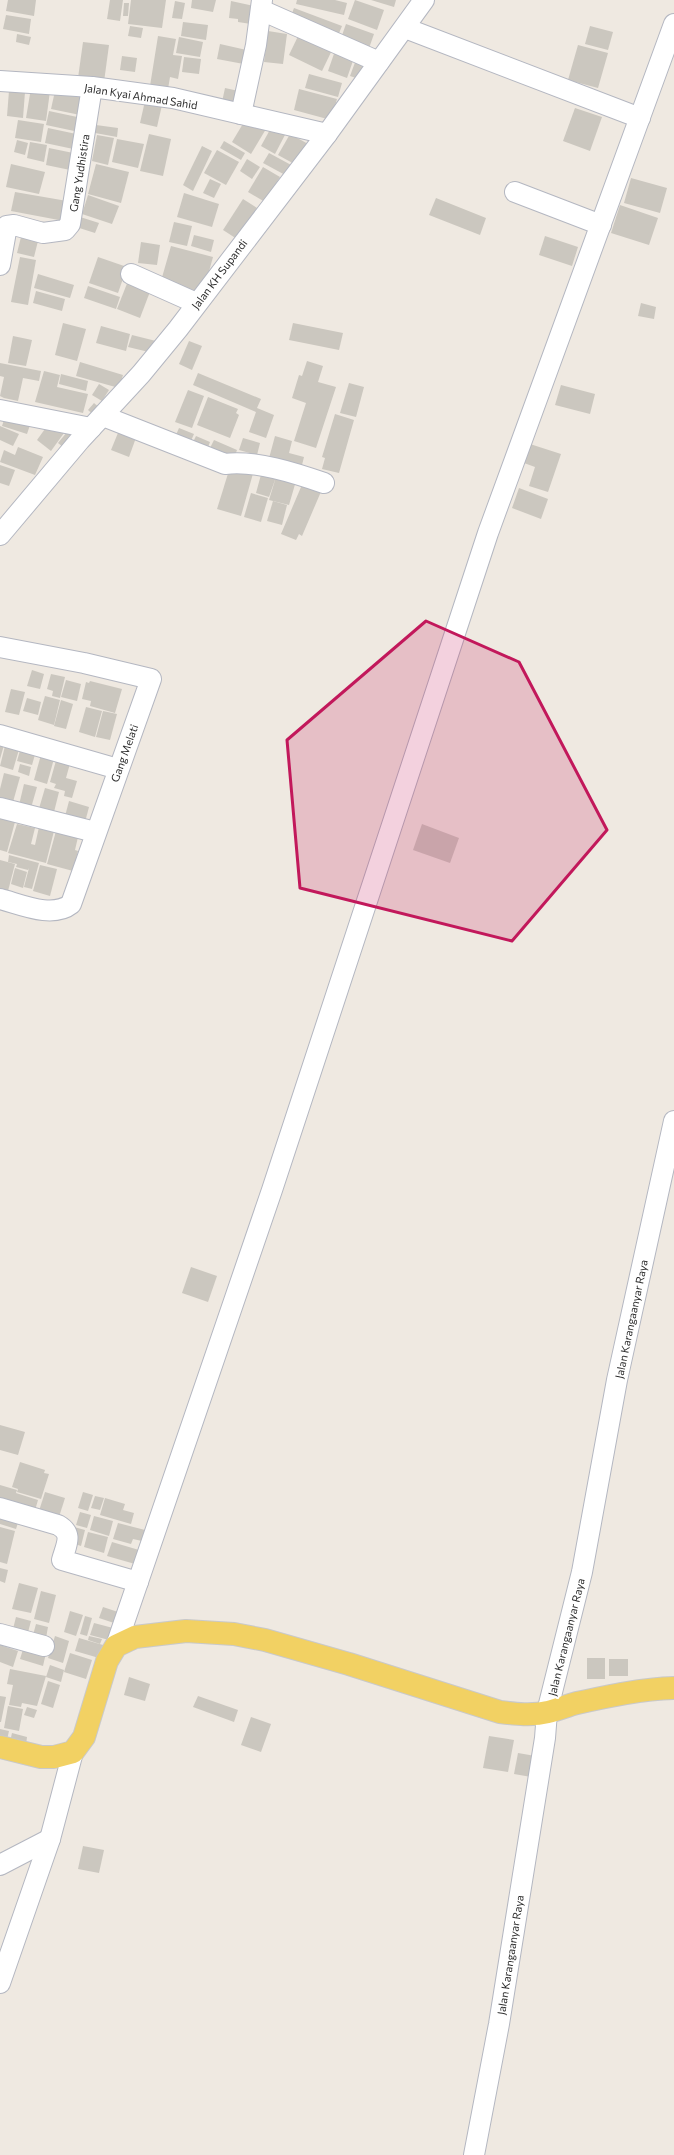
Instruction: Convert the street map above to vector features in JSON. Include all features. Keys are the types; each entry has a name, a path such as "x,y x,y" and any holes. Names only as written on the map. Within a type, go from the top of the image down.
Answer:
{"main road":[{"path":"0,1747 41,1757 54,1757 72,1752 84,1737 107,1661 116,1646 135,1637 186,1630 234,1634 265,1640 349,1664 500,1712 521,1715 547,1712 576,1703 624,1694 674,1688"}],"street":[{"name":"Jalan KH Supandi","path":"0,535 97,422 141,374 327,134 424,0"},
{"path":"241,114 256,45 262,5 379,62"},
{"path":"116,1646 272,1190 488,533 674,24"},
{"path":"405,28 640,118"},
{"name":"Jalan Kyai Ahmad Sahid","path":"0,81 92,87 173,98 327,134"},
{"name":"Gang Yudhistira","path":"0,265 7,226 14,225 48,233 65,230 70,224 92,87"},
{"path":"515,192 600,225"},
{"path":"131,274 196,303"},
{"path":"0,410 97,422 225,464 250,464 304,476 324,483"},
{"name":"Gang Melati","path":"0,899 40,910 65,909 74,898 95,832 152,679 84,663 3,653"},
{"path":"0,735 118,769"},
{"path":"0,808 95,832"},
{"name":"Jalan Karangaanyar Raya","path":"474,2155 501,2009 545,1738 547,1712 582,1572 617,1380 674,1121"},
{"path":"0,1508 65,1528 68,1533 68,1538 62,1560 138,1582"},
{"path":"0,1634 44,1646"},
{"path":"0,1983 50,1839 72,1752"},
{"path":"0,1865 50,1839"}],"highlighted area":[{"path":"426,621 519,662 607,830 512,941 300,888 287,740"}],"building":[{"path":"8,0 36,0 34,16 6,11"},
{"path":"110,0 123,0 120,21 107,19"},
{"path":"131,0 166,0 162,28 128,24"},
{"path":"192,0 216,0 213,12 191,8"},
{"path":"297,0 335,0 347,3 344,15 296,4"},
{"path":"355,0 384,10 377,30 348,19"},
{"path":"371,0 396,0 394,7"},
{"path":"175,1 185,3 182,19 172,18"},
{"path":"231,1 254,6 251,24 238,22 238,19 229,18"},
{"path":"124,3 129,3 128,16 123,16"},
{"path":"294,8 342,26 337,38 290,19"},
{"path":"6,15 31,19 29,34 3,29"},
{"path":"183,22 208,25 206,40 181,36"},
{"path":"346,24 374,34 368,51 340,41"},
{"path":"130,26 143,28 141,38 128,36"},
{"path":"590,26 613,32 608,50 585,44"},
{"path":"301,30 334,46 322,71 289,55"},
{"path":"268,31 287,34 283,64 264,62"},
{"path":"17,34 31,37 29,45 16,42"},
{"path":"158,36 176,39 173,55 182,56 178,79 170,77 168,89 150,86"},
{"path":"179,37 203,42 200,57 176,53"},
{"path":"83,42 109,45 104,82 78,78"},
{"path":"220,44 251,51 249,65 217,59"},
{"path":"578,45 608,53 598,88 568,80"},
{"path":"336,48 355,55 347,78 328,71"},
{"path":"122,56 137,58 135,72 120,70"},
{"path":"184,57 201,59 199,74 182,72"},
{"path":"357,57 366,60 359,79 350,76"},
{"path":"309,74 342,83 338,97 305,88"},
{"path":"31,88 50,91 46,121 26,118"},
{"path":"225,88 243,92 240,106 222,102"},
{"path":"299,89 337,99 331,120 294,110"},
{"path":"9,91 25,92 23,118 7,116"},
{"path":"55,91 88,98 85,116 51,109"},
{"path":"145,101 162,105 157,127 140,123"},
{"path":"575,108 602,117 590,151 563,141"},
{"path":"49,111 82,118 79,132 46,125"},
{"path":"247,117 266,129 251,154 232,142"},
{"path":"18,120 44,124 41,142 15,138"},
{"path":"96,125 118,128 117,137 95,133"},
{"path":"272,126 286,133 275,154 261,146"},
{"path":"48,128 81,135 78,150 45,143"},
{"path":"149,134 171,139 163,176 140,171"},
{"path":"290,134 310,145 298,166 278,155"},
{"path":"97,135 114,138 108,165 92,161"},
{"path":"117,139 144,144 138,168 112,162"},
{"path":"17,140 28,143 25,155 14,152"},
{"path":"224,141 245,153 241,160 220,148"},
{"path":"30,142 47,145 44,162 27,158"},
{"path":"202,146 212,151 193,191 183,185"},
{"path":"49,148 78,154 75,171 46,165"},
{"path":"217,150 239,162 226,185 204,173"},
{"path":"269,153 293,166 287,176 263,163"},
{"path":"247,159 260,167 252,179 240,171"},
{"path":"11,164 45,172 39,194 6,187"},
{"path":"96,164 129,172 121,203 88,194"},
{"path":"263,167 280,177 265,202 248,192"},
{"path":"631,178 667,188 660,213 624,203"},
{"path":"210,179 221,184 214,198 203,193"},
{"path":"15,192 67,201 64,221 11,211"},
{"path":"184,193 219,204 212,227 177,217"},
{"path":"88,195 119,206 112,224 82,214"},
{"path":"436,198 486,218 480,235 429,215"},
{"path":"243,199 257,208 237,239 223,230"},
{"path":"620,205 658,218 649,245 611,233"},
{"path":"77,216 99,223 95,233 73,226"},
{"path":"174,222 192,226 187,246 169,242"},
{"path":"194,235 214,240 211,252 191,246"},
{"path":"545,236 578,247 572,266 539,255"},
{"path":"21,237 38,241 34,257 17,253"},
{"path":"141,242 160,245 157,265 138,263"},
{"path":"171,246 213,257 203,293 161,281"},
{"path":"20,257 36,260 28,305 11,302"},
{"path":"98,257 127,267 118,293 89,283"},
{"path":"38,274 74,285 70,298 34,288"},
{"path":"128,281 151,289 140,318 117,309"},
{"path":"88,286 120,297 116,309 84,298"},
{"path":"36,291 65,299 62,311 33,303"},
{"path":"641,303 656,307 654,319 638,316"},
{"path":"63,323 86,329 77,361 55,355"},
{"path":"293,323 343,333 339,350 289,340"},
{"path":"101,326 130,334 126,351 96,343"},
{"path":"132,335 156,341 153,353 128,347"},
{"path":"13,336 32,340 26,366 8,363"},
{"path":"189,341 202,346 192,370 179,364"},
{"path":"307,361 323,366 318,382 336,387 316,448 294,441 306,403 292,398 299,375 302,376"},
{"path":"80,362 123,375 119,388 76,376"},
{"path":"0,363 41,371 39,381 23,378 18,401 4,398 0,396 4,377 0,376"},
{"path":"44,371 60,375 57,387 88,394 83,413 35,402"},
{"path":"198,373 261,399 257,408 274,415 266,438 249,432 256,412 193,385"},
{"path":"61,374 88,381 86,391 59,384"},
{"path":"349,383 364,387 356,417 340,413"},
{"path":"99,384 109,390 102,401 92,395"},
{"path":"561,385 595,394 590,414 555,405"},
{"path":"188,390 204,396 192,428 175,422"},
{"path":"208,397 238,409 236,413 239,415 230,438 197,425"},
{"path":"94,403 102,410 96,417 88,410"},
{"path":"6,414 31,422 27,434 2,426"},
{"path":"335,414 354,420 339,473 322,469 325,458 322,457"},
{"path":"50,422 64,433 51,451 37,440"},
{"path":"0,426 19,434 13,446 0,440"},
{"path":"120,428 137,435 129,457 111,450"},
{"path":"179,428 194,434 190,443 175,437"},
{"path":"67,432 76,439 68,451 58,443"},
{"path":"196,436 210,442 207,450 192,444"},
{"path":"275,436 292,441 289,453 304,457 301,469 268,462"},
{"path":"243,438 260,443 257,455 239,450"},
{"path":"214,440 237,450 234,458 210,448"},
{"path":"530,444 561,454 548,492 529,486 535,467 524,463"},
{"path":"18,447 43,457 35,475 0,462 4,450 15,455"},
{"path":"231,464 254,470 241,516 217,509"},
{"path":"0,465 15,470 9,486 0,483"},
{"path":"262,471 296,481 289,505 269,500 276,477 269,497 256,493"},
{"path":"304,480 323,487 302,536 299,534 296,540 281,534"},
{"path":"519,488 548,499 541,519 512,508"},
{"path":"251,493 268,498 261,522 244,517"},
{"path":"273,501 287,505 282,525 267,521"},
{"path":"32,670 44,674 40,689 27,686"},
{"path":"51,674 65,677 60,698 52,696 53,691 47,689"},
{"path":"66,680 81,684 77,701 61,697"},
{"path":"90,681 122,689 115,713 90,706 91,701 82,699 86,682 89,683"},
{"path":"11,689 25,692 19,715 5,712"},
{"path":"45,696 60,700 54,725 38,720"},
{"path":"27,698 41,702 38,715 23,711"},
{"path":"61,700 73,704 66,729 54,726"},
{"path":"86,707 102,711 95,737 79,732"},
{"path":"103,711 117,714 110,740 96,737"},
{"path":"6,742 20,746 13,770 0,766"},
{"path":"0,744 4,745 0,759"},
{"path":"21,747 36,751 32,765 17,761"},
{"path":"42,751 55,755 47,784 34,780"},
{"path":"57,757 71,760 66,778 77,781 72,798 64,796 65,791 54,788 56,784 50,782"},
{"path":"20,764 31,767 29,776 18,772"},
{"path":"4,773 20,777 13,802 0,798 0,789"},
{"path":"24,784 37,787 31,808 19,805"},
{"path":"45,788 59,792 53,816 38,812"},
{"path":"69,801 89,807 84,826 64,820"},
{"path":"0,813 16,818 7,852 0,850"},
{"path":"17,824 35,828 31,844 35,845 39,827 54,831 46,863 8,853"},
{"path":"422,824 459,838 450,863 413,850"},
{"path":"56,831 78,837 75,850 78,851 73,871 47,864"},
{"path":"9,855 39,863 32,889 24,887 29,868 28,870 16,867 17,864 8,862"},
{"path":"0,860 15,864 8,891 0,889"},
{"path":"40,865 57,869 50,896 33,891"},
{"path":"15,868 27,872 23,888 11,884"},
{"path":"191,1267 217,1276 208,1302 182,1293"},
{"path":"0,1425 25,1432 18,1455 0,1450"},
{"path":"20,1462 45,1470 44,1473 49,1474 41,1499 17,1492 18,1489 12,1487"},
{"path":"0,1485 17,1490 16,1493 38,1500 34,1514 0,1505"},
{"path":"45,1492 65,1498 59,1517 39,1511"},
{"path":"83,1492 93,1495 88,1511 78,1508"},
{"path":"95,1496 104,1498 100,1510 91,1508"},
{"path":"105,1498 125,1504 123,1510 134,1513 131,1524 100,1515"},
{"path":"0,1511 20,1516 16,1529 0,1524"},
{"path":"80,1512 91,1515 87,1528 76,1525"},
{"path":"94,1516 113,1521 109,1536 90,1530"},
{"path":"118,1523 145,1530 142,1541 133,1539 131,1544 113,1539"},
{"path":"0,1527 15,1531 7,1564 0,1562"},
{"path":"74,1527 85,1530 81,1546 69,1542"},
{"path":"88,1532 108,1537 104,1553 84,1547"},
{"path":"112,1542 139,1550 135,1564 107,1556"},
{"path":"0,1568 8,1570 5,1583 0,1581"},
{"path":"19,1583 38,1588 31,1613 12,1609"},
{"path":"41,1591 56,1595 49,1623 34,1619"},
{"path":"103,1607 121,1613 117,1624 99,1618"},
{"path":"70,1611 83,1615 76,1636 64,1632"},
{"path":"85,1616 92,1618 87,1636 80,1634"},
{"path":"16,1617 31,1621 27,1636 12,1633"},
{"path":"94,1623 113,1628 109,1640 90,1635"},
{"path":"36,1624 48,1627 46,1638 33,1635"},
{"path":"55,1636 69,1641 63,1663 48,1658"},
{"path":"89,1636 102,1639 100,1644 88,1640"},
{"path":"79,1638 103,1645 99,1658 75,1651"},
{"path":"0,1645 18,1651 13,1667 0,1662"},
{"path":"24,1646 46,1653 43,1666 20,1659"},
{"path":"70,1653 92,1660 86,1679 64,1672"},
{"path":"587,1658 605,1658 605,1679 587,1679"},
{"path":"609,1659 628,1659 628,1676 609,1676"},
{"path":"50,1665 64,1670 61,1682 46,1677"},
{"path":"10,1669 46,1676 37,1706 22,1703 21,1707 9,1705 13,1685 7,1684"},
{"path":"129,1677 150,1684 145,1701 124,1695"},
{"path":"48,1681 60,1685 53,1708 41,1704"},
{"path":"0,1696 6,1697 1,1722 0,1722"},
{"path":"198,1696 238,1710 234,1722 193,1707"},
{"path":"8,1706 23,1709 19,1731 4,1728"},
{"path":"27,1707 37,1710 34,1718 24,1715"},
{"path":"251,1717 271,1724 261,1752 241,1745"},
{"path":"0,1729 9,1731 7,1740 0,1739"},
{"path":"12,1733 27,1737 26,1745 10,1742"},
{"path":"489,1736 514,1740 508,1772 483,1768"},
{"path":"518,1753 541,1757 537,1778 514,1774"},
{"path":"83,1846 104,1850 99,1873 78,1869"}]}
